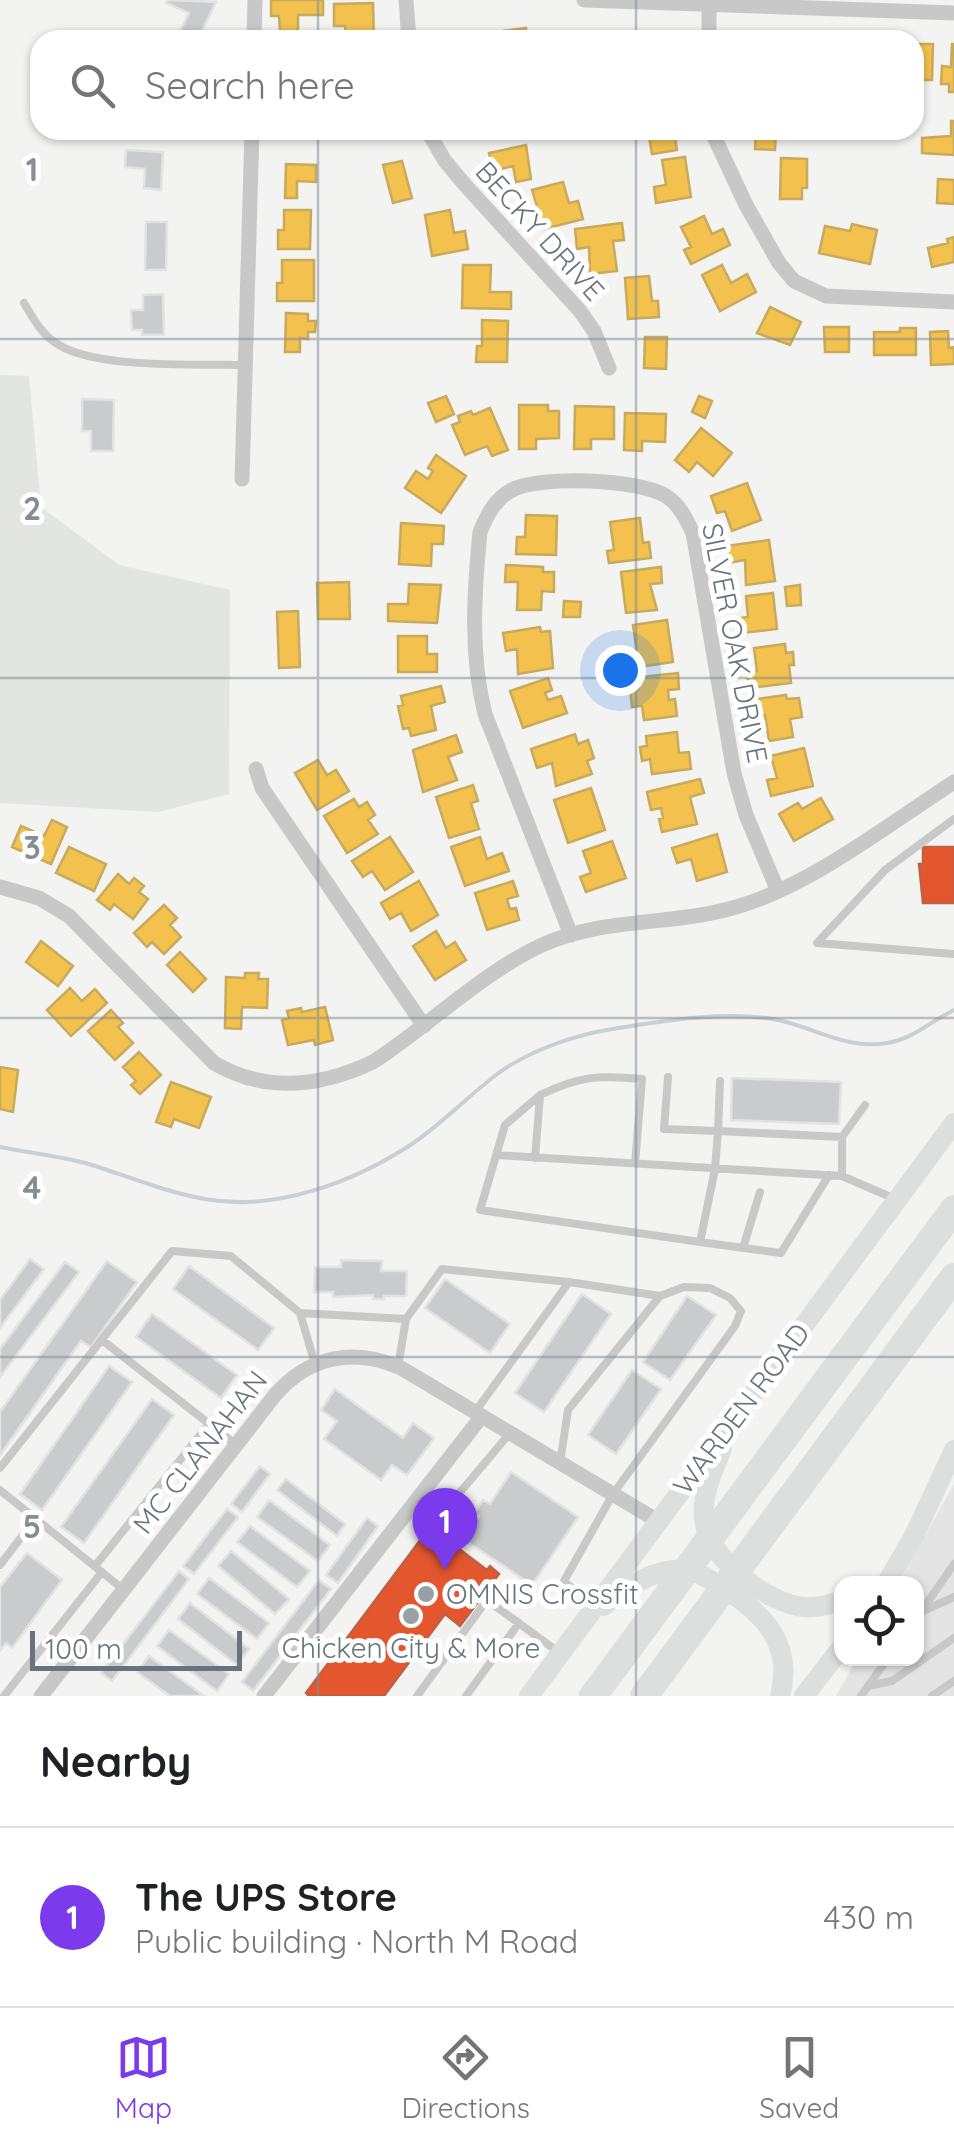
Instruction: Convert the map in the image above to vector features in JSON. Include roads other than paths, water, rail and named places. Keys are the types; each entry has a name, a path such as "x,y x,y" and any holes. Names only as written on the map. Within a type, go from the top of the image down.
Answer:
{"highway":[{"path":"593,1696 954,1209"},
{"path":"644,1696 954,1277"}],"main road":[{"name":"WARDEN ROAD","path":"529,1696 954,1123"},
{"path":"737,1415 706,1496 704,1522 712,1545 756,1587 780,1602 805,1608 834,1602"},
{"path":"891,1576 948,1482 954,1450"},
{"path":"876,1576 914,1536"},
{"path":"580,1628 620,1592 649,1576 675,1570 695,1571 750,1604 764,1620 784,1661 780,1696"},
{"path":"804,1696 834,1657"}],"street":[{"path":"254,30 255,0"},
{"path":"406,0 408,30"},
{"path":"584,0 954,13"},
{"path":"709,3 709,30"},
{"path":"242,479 252,140"},
{"name":"BECKY DRIVE","path":"433,140 466,186 580,311 594,330 609,368"},
{"path":"716,140 778,263 794,281 826,296 954,302"},
{"name":"SILVER OAK DRIVE","path":"571,935 485,714 476,680 480,532 486,515 500,498 528,484 633,485 666,496 684,514 693,533 734,773 746,815 778,891"},
{"path":"256,769 262,788 424,1026"},
{"path":"0,886 39,898 69,916 214,1063 244,1078 281,1084 330,1079 372,1062 517,958 571,935 607,925 718,912 778,891 954,782"},
{"path":"315,1364 347,1356 398,1367 658,1521"},
{"name":"MC CLANAHAN","path":"41,1696 235,1444 286,1383 315,1364"},
{"path":"264,1696 478,1414"}],"lane":[{"path":"24,303 39,328 61,347 90,356 121,361 246,365"},
{"path":"954,819 885,870 817,943 954,954"},
{"path":"668,1078 664,1129 842,1137"},
{"path":"635,1164 642,1079 575,1079 540,1095 504,1125 480,1210 781,1253 829,1175"},
{"path":"700,1242 715,1169 720,1081"},
{"path":"535,1158 540,1095"},
{"path":"842,1176 842,1137 866,1105"},
{"path":"496,1156 842,1176 897,1200"},
{"path":"742,1248 760,1192"},
{"path":"0,1468 172,1251 231,1256 300,1313 315,1364"},
{"path":"398,1367 406,1319 442,1269 660,1296 684,1287 710,1288 730,1298 741,1311 735,1326 613,1494 564,1580 595,1608"},
{"path":"478,1414 569,1282"},
{"path":"560,1463 568,1410 660,1296"},
{"path":"300,1313 406,1319"},
{"path":"102,1340 235,1444"},
{"path":"4,1696 209,1424"},
{"path":"451,1503 510,1432"},
{"path":"0,1490 124,1590"},
{"path":"0,1565 35,1520"},
{"path":"924,1609 954,1564"},
{"path":"924,1611 954,1597"},
{"path":"416,1696 488,1600 561,1654"},
{"path":"466,1696 520,1623"},
{"path":"868,1686 892,1680 954,1638"},
{"path":"860,1696 882,1666"},
{"path":"932,1696 954,1682"}],"waterway":[{"path":"0,1147 78,1161 205,1199 259,1201 313,1191 389,1158 423,1136 512,1064 583,1035 673,1020 737,1016 778,1020 845,1041 887,1043 905,1038 954,1010"}],"place":[{"name":"The UPS Store","path":"445,1570"},
{"name":"OMNIS Crossfit","path":"426,1594"},
{"name":"Chicken City & More","path":"411,1616"}]}
